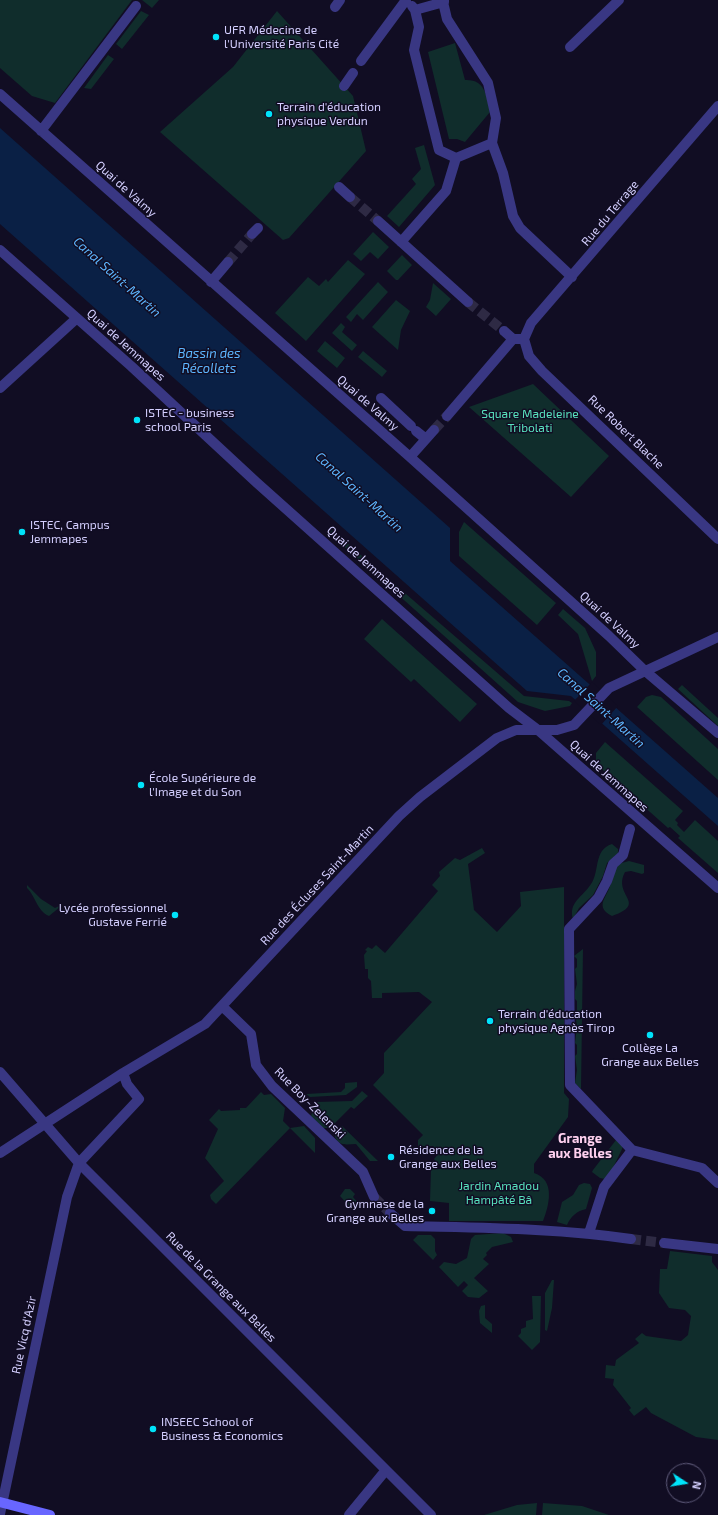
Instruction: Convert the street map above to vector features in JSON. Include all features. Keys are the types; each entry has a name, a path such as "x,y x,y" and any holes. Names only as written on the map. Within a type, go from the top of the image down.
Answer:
{"street":[{"path":"361,61 406,0"},
{"path":"410,0 415,10 419,27 414,50 439,150 456,158 492,143"},
{"path":"570,46 619,0"},
{"path":"415,10 444,1 447,19 488,83 496,118 492,143 503,173 513,216 520,228 572,277"},
{"path":"41,131 136,6"},
{"path":"344,86 353,73"},
{"name":"Quai de Valmy","path":"0,94 410,457 609,636 644,670 718,733"},
{"name":"Rue du Terrage","path":"524,339 532,323 718,106"},
{"path":"401,242 446,191 456,158"},
{"path":"339,188 350,197"},
{"path":"378,221 468,302"},
{"name":"Quai de Jemmapes","path":"0,250 77,318 256,482 509,708 538,730 718,888"},
{"path":"211,282 228,262"},
{"path":"0,388 77,318"},
{"path":"504,331 514,339 524,339"},
{"path":"447,416 514,339"},
{"name":"Rue Robert Blache","path":"524,339 530,356 539,368 718,539"},
{"name":"Quai de Valmy","path":"381,398 426,440"},
{"path":"410,457 434,430"},
{"name":"Rue des Écluses Saint-Martin","path":"0,1153 123,1073 205,1024 399,816 420,797 497,738 516,730 557,730 574,725 610,688 644,670 671,660 718,636"},
{"path":"630,829 623,855 613,864 607,881 598,898 569,929 570,1085 632,1150 702,1168 718,1183"},
{"name":"Rue Boy-Zelenski","path":"222,1006 252,1034 256,1065 272,1086 363,1172 374,1197"},
{"name":"Rue de la Grange aux Belles","path":"0,1072 78,1163 431,1515"},
{"path":"78,1163 139,1099 126,1084 123,1073"},
{"path":"589,1233 604,1187 632,1150"},
{"name":"Rue Vicq d'Azir","path":"0,1514 1,1503 67,1197 78,1163"},
{"path":"390,1213 405,1226 476,1227 589,1233 631,1239"},
{"path":"664,1243 718,1250"},
{"path":"349,1515 386,1470"},
{"path":"1,1503 50,1515"}],"green space":[{"path":"0,0 132,0 55,103 32,96 0,68"},
{"path":"142,0 159,0 152,8"},
{"path":"141,11 149,15 122,49 116,44"},
{"name":"Terrain d'éducation physique Verdun","path":"277,11 353,96 366,151 289,238 283,240 160,132 233,67"},
{"path":"455,43 465,80 472,80 481,85 488,100 490,112 465,142 457,139 449,139 428,52"},
{"path":"108,55 114,59 91,89 84,88"},
{"path":"424,145 435,185 399,227 387,216 416,184 412,179 421,169 415,148"},
{"path":"373,232 389,247 378,259 370,252 361,261 353,254"},
{"path":"402,255 412,265 398,280 396,280 387,271"},
{"path":"348,260 365,274 306,341 275,313 308,277 319,286 326,279 328,282"},
{"path":"378,282 388,292 363,320 357,314 351,322 346,317"},
{"path":"433,283 451,299 436,316 426,307 430,300"},
{"path":"396,300 410,311 401,330 398,350 372,327"},
{"path":"341,323 345,327 342,332 357,345 352,351 332,333"},
{"path":"325,341 345,358 337,368 317,351"},
{"path":"363,351 387,371 382,377 358,357"},
{"name":"Square Madeleine Tribolati","path":"533,384 609,456 571,497 469,407"},
{"path":"464,522 556,603 537,625 459,556 459,532"},
{"path":"332,530 524,696 569,701 572,703 570,706 545,711 518,702 329,533"},
{"path":"563,609 585,628 596,652 596,676 592,681 578,634 558,615"},
{"path":"382,619 477,704 460,722 414,679 411,682 364,639"},
{"path":"682,685 718,718 718,726 678,689"},
{"path":"652,695 661,697 718,749 718,780 637,707 646,697"},
{"path":"605,742 683,811 675,820 678,823 677,825 684,832 695,820 718,841 718,873 678,838 680,836 670,827 668,828 596,764 596,753"},
{"path":"612,844 618,849 618,853 607,863 603,876 593,895 579,908 573,919 572,913 574,904 588,889 594,879 599,856 602,851"},
{"name":"Terrain d'éducation physique Agnès Tirop","path":"482,848 485,853 468,864 474,910 497,932 521,906 520,892 564,887 564,1093 569,1099 568,1117 534,1164 534,1173 541,1176 546,1181 548,1187 549,1201 543,1221 449,1221 449,1203 430,1201 431,1169 448,1169 448,1164 438,1164 434,1159 440,1152 433,1146 418,1146 418,1140 423,1135 373,1085 384,1073 384,1053 432,1002 419,992 382,993 382,998 372,998 371,981 368,978 368,969 365,969 364,955 367,951 365,950 368,947 372,949 376,945 385,953 438,891 432,885 440,876 439,872 455,858 460,860"},
{"path":"629,861 644,865 644,873 642,874 631,871 625,872 622,880 625,893 628,898 628,907 612,916 604,909 603,902 618,864"},
{"path":"27,885 41,899 55,908 60,907 49,916 45,914 27,888"},
{"path":"583,949 581,1089 575,1083 577,1070 575,1056 577,1054 577,1045 575,1043 577,1026 575,1012 577,1010 577,1001 575,999 575,991 577,984 575,969 577,967 577,959 574,956"},
{"path":"357,1082 357,1087 346,1095 310,1097 306,1094 341,1092 345,1088 345,1083"},
{"path":"362,1091 368,1096 354,1109 351,1107 330,1128 323,1128 311,1116 316,1102 352,1101"},
{"path":"261,1092 264,1095 271,1094 285,1108 283,1121 290,1128 216,1204 211,1199 210,1195 224,1181 205,1158 218,1129 209,1120 219,1109 221,1111 240,1110 240,1108 246,1108"},
{"path":"304,1126 315,1138 315,1153 290,1128"},
{"path":"342,1126 378,1161 370,1161 356,1144 341,1144 335,1137 336,1132"},
{"path":"616,1140 623,1146 622,1149 610,1174 605,1179 600,1178 592,1172"},
{"path":"584,1183 590,1184 592,1188 586,1209 575,1214 567,1225 557,1222 562,1202 573,1195 579,1185"},
{"path":"345,1189 350,1189 355,1194 353,1197 359,1204 350,1207 340,1196"},
{"path":"503,1233 511,1237 513,1242 492,1247 483,1259 489,1264 474,1278 488,1291 479,1298 468,1297 462,1291 468,1285 464,1281 458,1287 439,1267 444,1262 456,1264 467,1258 471,1239 475,1235"},
{"path":"418,1235 431,1235 435,1239 435,1251 437,1255 433,1260 413,1240"},
{"path":"670,1251 712,1256 712,1262 718,1270 718,1440 696,1437 651,1413 646,1407 634,1416 629,1410 631,1408 613,1385 614,1379 605,1378 606,1365 615,1366 616,1360 639,1343 635,1339 642,1333 646,1336 681,1341 688,1335 691,1316 685,1310 669,1308 659,1293 660,1269 667,1269"},
{"path":"552,1280 554,1280 552,1308 547,1331 545,1330 545,1293"},
{"path":"532,1296 541,1296 540,1342 532,1350 518,1336 521,1333 521,1329 526,1327 526,1321 533,1319"},
{"path":"485,1305 485,1318 492,1324 492,1333 480,1323 479,1311 481,1306"},
{"path":"537,1503 536,1515 484,1515 517,1505"},
{"path":"543,1503 582,1506 609,1515 542,1515"}],"water":[{"name":"Bassin des Récollets","path":"0,128 450,528 450,561 718,798 718,826 571,696 527,691 0,224"}],"pier":[{"path":"592,682 618,706 601,725 574,701"}],"tunnel":[{"path":"350,197 378,221"},
{"path":"228,262 252,234"},
{"path":"468,302 504,331"},
{"path":"434,430 447,416"},
{"path":"374,1197 390,1213"},
{"path":"631,1239 664,1243"}],"place":[{"name":"UFR Médecine de l'Université Paris Cité","path":"216,37"},
{"name":"Terrain d'éducation physique Verdun","path":"269,114"},
{"name":"ISTEC - business school Paris","path":"137,420"},
{"name":"ISTEC, Campus Jemmapes","path":"22,532"},
{"name":"École Supérieure de l'Image et du Son","path":"141,785"},
{"name":"Lycée professionnel Gustave Ferrié","path":"175,915"},
{"name":"Terrain d'éducation physique Agnès Tirop","path":"490,1021"},
{"name":"Collège La Grange aux Belles","path":"650,1035"},
{"name":"Résidence de la Grange aux Belles","path":"391,1157"},
{"name":"Gymnase de la Grange aux Belles","path":"432,1211"},
{"name":"INSEEC School of Business & Economics","path":"153,1429"}],"district":[{"name":"Grange aux Belles","path":"580,1146"}],"water label":[{"name":"Canal Saint-Martin","path":"117,277"},
{"name":"Canal Saint-Martin","path":"359,492"},
{"name":"Canal Saint-Martin","path":"601,708"}],"park label":[{"name":"Jardin Amadou Hampâté Bâ","path":"499,1193"}]}
